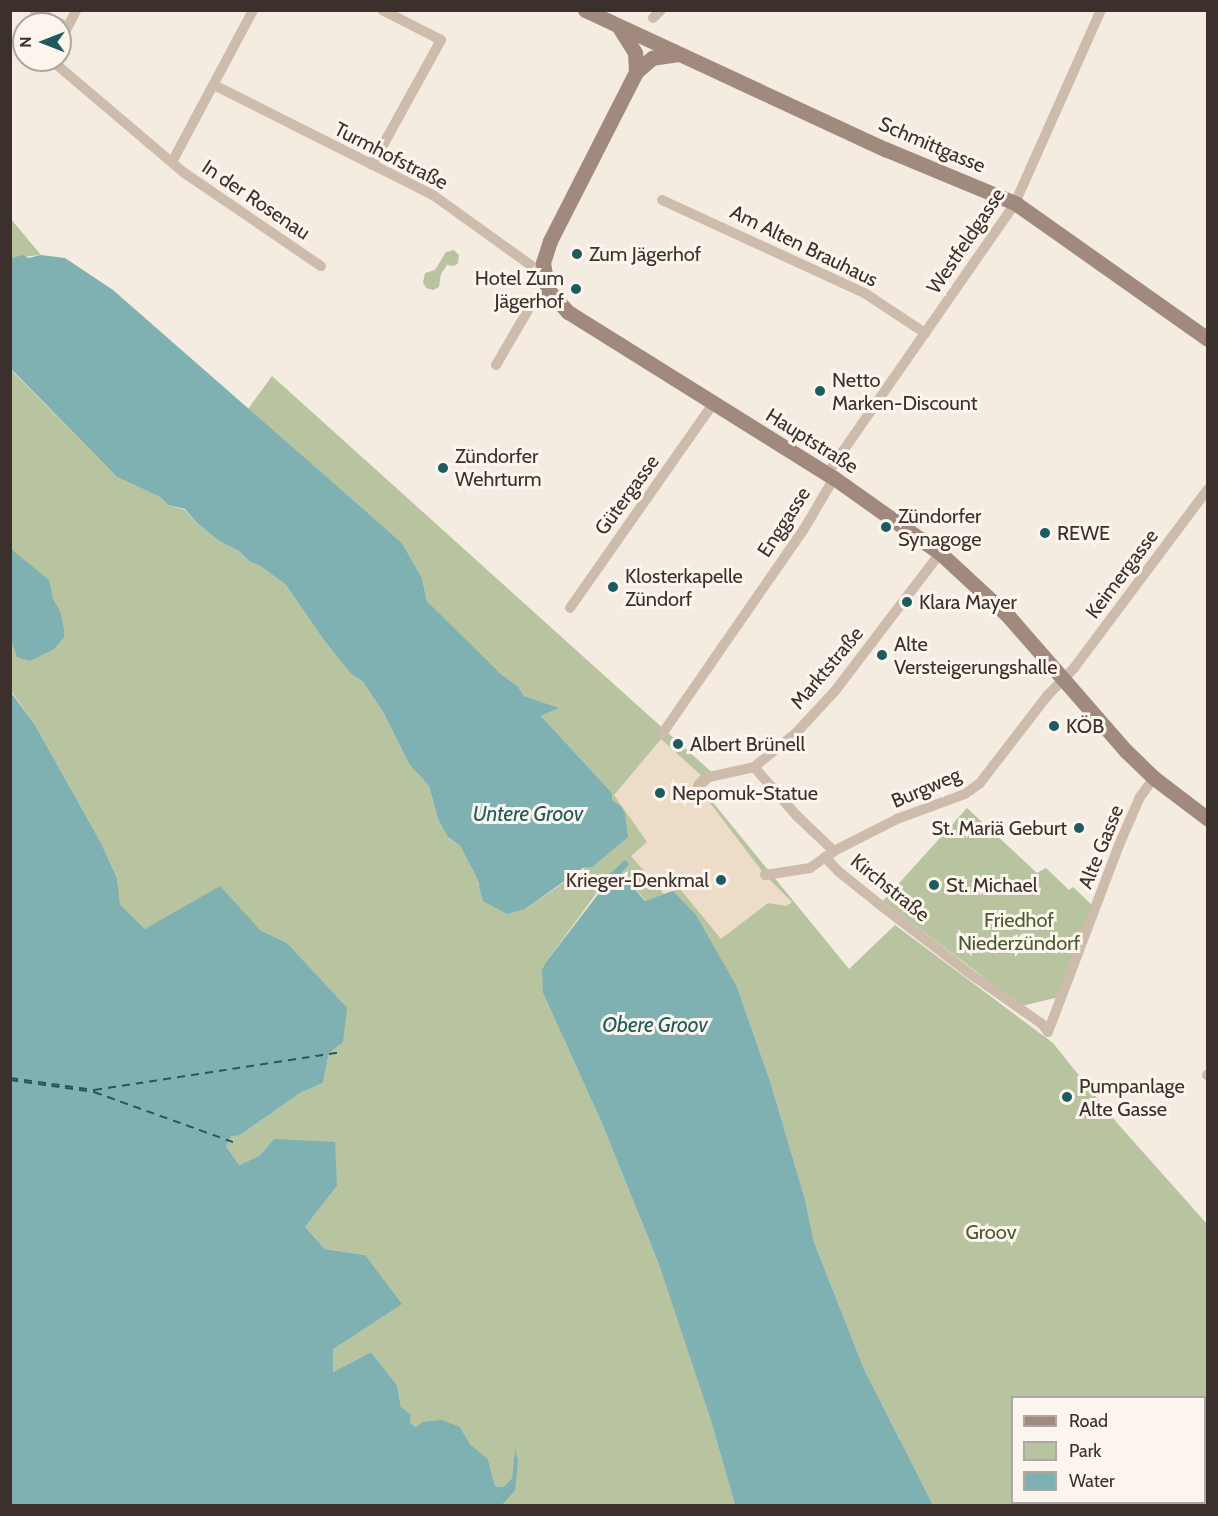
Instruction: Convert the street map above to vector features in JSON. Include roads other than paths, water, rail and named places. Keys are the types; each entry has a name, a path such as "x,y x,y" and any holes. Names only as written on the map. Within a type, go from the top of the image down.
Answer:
{"main road":[{"path":"585,10 619,27 635,53 636,72"},
{"name":"Schmittgasse","path":"619,27 885,149 1015,203 1206,337"},
{"path":"636,72 652,58 679,54"},
{"name":"Hauptstraße","path":"636,72 550,241 543,263 543,274 548,290 568,312 831,476 940,553 1005,613 1063,680 1154,778 1208,819"}],"street":[{"name":"In der Rosenau","path":"172,162 252,10"},
{"path":"372,165 441,40 382,10"},
{"name":"Westfeldgasse","path":"831,476 876,405 1015,203 1101,10"},
{"name":"In der Rosenau","path":"65,72 172,162 321,266"},
{"name":"Turmhofstraße","path":"214,85 433,195 543,274"},
{"name":"Am Alten Brauhaus","path":"662,201 866,294 925,333"},
{"path":"496,365 531,305 548,290"},
{"name":"Gütergasse","path":"570,608 713,404"},
{"name":"Enggasse","path":"662,734 804,529 831,476"},
{"name":"Keimergasse","path":"1063,680 1208,489"},
{"name":"Marktstraße","path":"698,786 717,774 754,767 797,732 835,692 940,553"},
{"name":"Burgweg","path":"765,875 810,868 830,854 897,819 965,794 980,783 1063,680"},
{"name":"Kirchstraße","path":"754,767 830,854 846,878 969,973 1042,1024 1048,1032"},
{"name":"Alte Gasse","path":"1048,1032 1119,845 1140,798 1154,778"}],"water":[{"name":"Untere Groov","path":"24,255 28,258 41,255 65,258 113,290 402,543 422,578 427,601 502,675 517,686 524,696 559,708 541,716 612,793 612,800 621,806 625,814 628,837 592,867 583,868 525,909 507,914 483,901 477,878 460,846 448,837 438,819 429,786 409,764 383,712 363,682 351,674 323,639 286,585 262,567 249,561 239,551 219,541 197,523 185,509 168,505 160,497 117,477 11,369 11,258"},
{"path":"11,549 49,580 64,629 64,637 54,649 30,661 17,657 11,640"},
{"path":"10,691 35,725 100,841 117,878 120,905 145,929 220,886 260,930 287,943 347,1008 343,1042 329,1053 323,1083 300,1093 240,1135 231,1136 226,1146 239,1165 259,1156 274,1139 335,1142 337,1186 305,1227 325,1249 365,1255 402,1304 333,1349 333,1372 371,1352 397,1385 401,1407 411,1415 410,1423 416,1427 423,1422 442,1420 460,1427 470,1444 488,1459 495,1486 503,1487 512,1478 515,1449 518,1460 515,1491 502,1505 11,1505"},
{"name":"Obere Groov","path":"625,860 629,864 621,873 645,901 673,891 696,915 737,987 770,1081 805,1199 814,1242 864,1369 933,1505 735,1505 711,1421 658,1262 601,1121 543,993 542,970 546,962 602,889 604,879"}],"place":[{"name":"Zum Jägerhof","path":"577,254"},
{"name":"Hotel Zum Jägerhof","path":"576,289"},
{"name":"Netto Marken-Discount","path":"820,391"},
{"name":"Zündorfer Wehrturm","path":"443,468"},
{"name":"Zündorfer Synagoge","path":"886,527"},
{"name":"REWE","path":"1045,533"},
{"name":"Klosterkapelle Zündorf","path":"613,587"},
{"name":"Klara Mayer","path":"907,602"},
{"name":"Alte Versteigerungshalle","path":"882,655"},
{"name":"KÖB","path":"1054,726"},
{"name":"Albert Brünell","path":"678,744"},
{"name":"Nepomuk-Statue","path":"660,793"},
{"name":"St. Mariä Geburt","path":"1079,828"},
{"name":"Krieger-Denkmal","path":"721,880"},
{"name":"St. Michael","path":"934,885"},
{"name":"Pumpanlage Alte Gasse","path":"1067,1097"}],"park label":[{"name":"Friedhof Niederzündorf","path":"1019,932"},
{"name":"Groov","path":"991,1232"}]}
